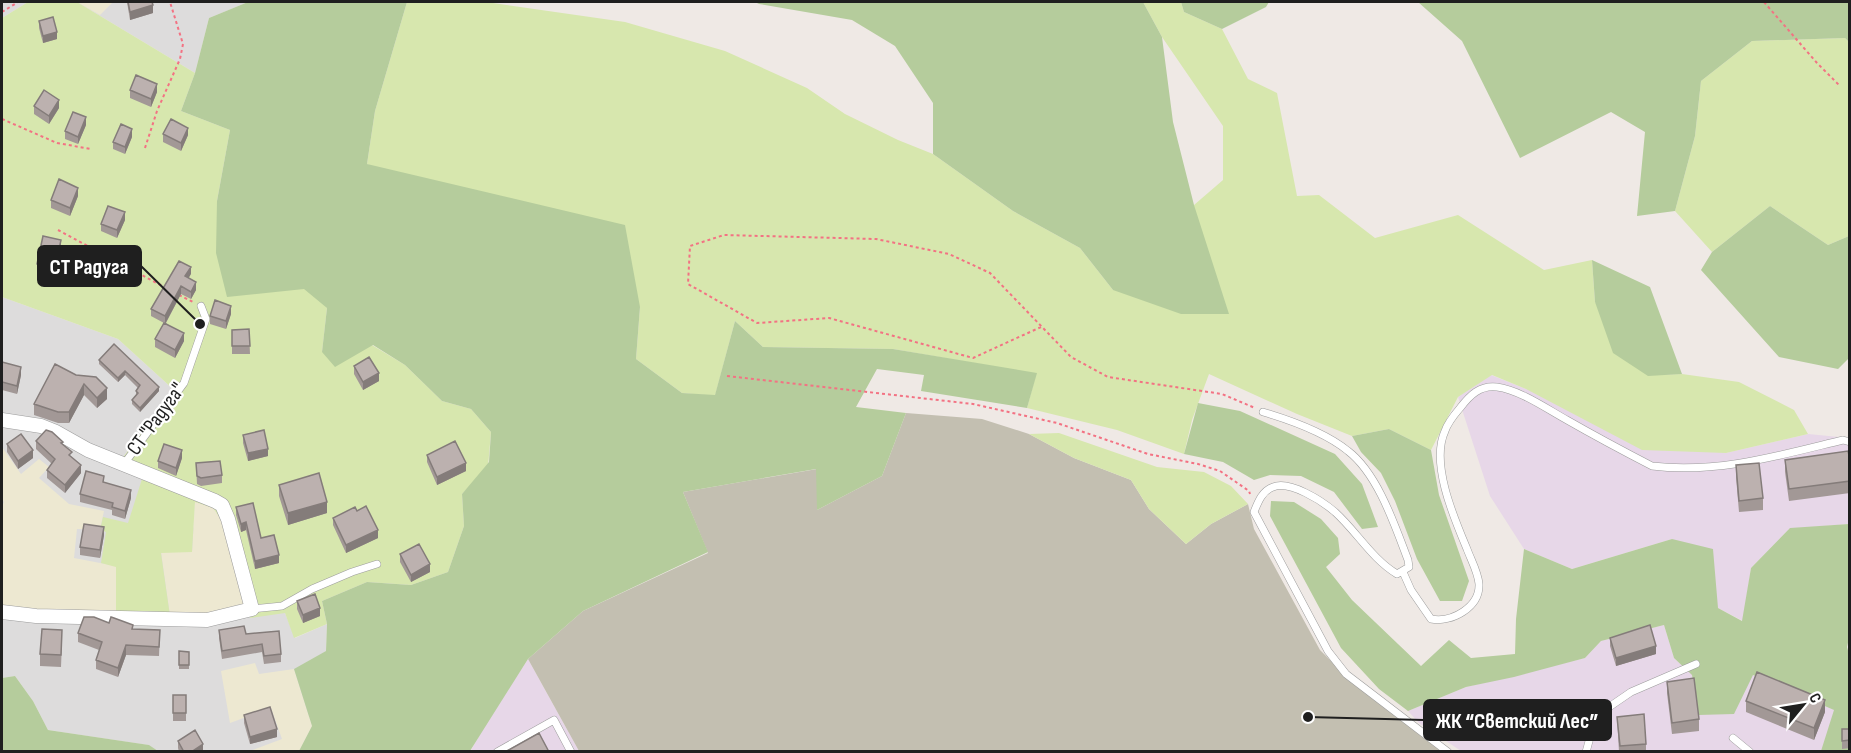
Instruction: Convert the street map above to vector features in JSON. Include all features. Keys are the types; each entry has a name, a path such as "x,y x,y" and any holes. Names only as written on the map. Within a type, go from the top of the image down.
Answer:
{"street":[{"path":"2,420 41,426 88,450 222,505 228,519 252,609 207,620 36,616 2,612"}],"lane":[{"name":"СТ \"Радуга\"","path":"124,464 184,383 206,319 201,306"},
{"path":"1403,572 1411,590 1431,619 1440,621 1452,617 1469,608 1479,594 1479,580 1450,508 1442,476 1441,450 1443,433 1449,422 1468,396 1475,391 1498,387 1528,398 1652,466 1672,469 1738,465 1843,440 1850,442"},
{"path":"1263,412 1318,434 1348,450 1377,488 1408,560 1409,567 1397,574 1386,567 1334,512 1291,486 1275,486 1267,490 1260,498 1254,512 1328,651 1346,674 1448,752"},
{"path":"252,609 282,606 312,589 351,572 377,564"},
{"path":"1586,752 1596,716 1631,692 1696,664"},
{"path":"497,752 554,720 571,752"},
{"path":"1733,738 1750,752"}],"path":[{"path":"2,12 18,2"},
{"path":"145,148 156,111 180,60 183,44 170,2"},
{"path":"1764,2 1839,85"},
{"path":"2,119 57,143 91,149"},
{"path":"58,230 201,306"},
{"path":"1041,327 973,358 829,318 757,323 688,284 690,246 724,235 876,239 949,254 990,273 1071,357 1108,377 1222,394 1263,412"},
{"path":"727,376 973,404 1057,423 1148,454 1220,471 1249,491 1254,512"}],"shaded area":[{"path":"2,2 28,2 2,18"},
{"path":"77,2 248,2 209,18 195,73"},
{"path":"77,2 113,2 100,15"},
{"path":"2,297 118,339 174,390 121,460 285,613 295,638 327,624 326,651 299,751 158,751 148,745 48,730 33,701 15,676 2,678"},
{"path":"1491,375 1526,389 1726,453 1808,434 1849,438 1849,524 1789,529 1751,568 1743,621 1718,608 1672,539 1572,569 1524,549 1490,496 1458,397"},
{"path":"906,413 982,419 1029,434 1074,458 1131,480 1149,509 1186,544 1211,524 1248,504 1254,529 1320,650 1352,682 1443,751 579,751 528,659 583,611 708,553 683,492 817,469 817,510 882,476"},
{"path":"2,447 21,474 39,459 49,467 39,478 69,504 104,511 100,530 77,529 74,558 116,566 116,614 2,608 2,506 4,502 2,500"},
{"path":"195,501 213,508 222,521 245,605 204,616 170,616 161,552 192,552"},
{"path":"1664,625 1674,658 1692,674 1694,690 1753,675 1835,710 1821,752 1461,751 1419,723 1408,711 1466,687 1585,658 1601,641"},
{"path":"528,659 579,751 470,752 483,729"},
{"path":"255,663 259,674 294,669 312,726 299,751 250,751 282,739 271,708 230,723 221,671"}],"green space":[{"path":"28,2 77,2 195,73 181,111 230,130 217,201 314,288 327,308 322,352 372,345 405,365 442,401 471,409 491,432 488,467 462,494 464,526 448,572 411,585 367,582 322,601 327,624 294,638 285,613 250,618 222,521 213,508 195,502 192,552 161,553 170,616 116,614 116,567 101,563 106,532 100,530 103,517 128,523 142,479 121,460 174,390 118,339 2,297 2,18"},
{"path":"248,2 407,2 375,111 367,164 625,225 640,307 636,359 682,393 715,395 735,321 763,347 893,349 1037,373 1027,408 921,391 924,375 877,369 856,407 906,413 882,476 817,510 816,469 683,492 708,552 583,611 528,659 470,751 299,751 312,726 294,669 326,651 327,624 322,601 367,582 411,585 448,572 464,526 462,494 489,462 491,432 471,409 442,401 405,365 373,345 335,367 322,352 327,308 304,289 227,297 216,253 217,201 230,130 181,111 195,73 209,18"},
{"path":"407,2 486,2 625,22 725,51 807,88 845,114 933,154 1013,211 1080,248 1113,290 1194,205 1223,180 1223,126 1162,37 1143,2 1181,2 1184,12 1222,29 1248,79 1277,93 1297,196 1319,195 1375,238 1458,215 1544,270 1592,260 1595,302 1648,375 1682,374 1739,382 1794,410 1808,434 1726,453 1642,450 1526,389 1492,375 1458,397 1431,450 1389,429 1352,436 1209,374 1192,420 1184,454 1117,430 1027,408 1036,374 893,349 763,347 735,321 715,396 682,393 636,359 640,307 367,164 375,111"},
{"path":"755,2 1143,2 1162,37 1173,122 1194,205 1229,314 1181,314 1113,290 1080,248 1013,211 933,154 933,103 895,46 852,20"},
{"path":"1181,2 1269,2 1266,7 1222,29 1184,12"},
{"path":"1418,2 1849,2 1849,42 1845,38 1752,41 1701,81 1695,136 1675,211 1637,216 1645,132 1611,112 1520,158 1462,41"},
{"path":"1845,38 1849,42 1849,236 1828,245 1770,206 1712,252 1675,211 1695,136 1701,81 1752,41"},
{"path":"1770,206 1828,245 1849,236 1849,358 1838,369 1779,357 1701,270 1712,252"},
{"path":"1592,260 1650,287 1682,374 1648,376 1613,353 1595,302"},
{"path":"1198,403 1240,411 1335,454 1362,484 1378,527 1362,529 1334,492 1301,476 1270,475 1254,480 1223,462 1184,454"},
{"path":"1389,429 1431,450 1439,495 1469,581 1462,601 1440,601 1417,559 1395,501 1381,473 1361,452 1352,436"},
{"path":"1059,433 1157,467 1204,472 1231,486 1248,504 1211,524 1186,544 1149,509 1131,480 1074,458 1029,434"},
{"path":"1271,501 1294,502 1321,519 1338,538 1340,554 1326,567 1352,600 1421,666 1449,640 1471,658 1515,654 1516,619 1524,549 1572,569 1672,539 1713,549 1718,608 1742,621 1751,568 1790,528 1849,524 1850,634 1847,647 1850,658 1849,751 1821,751 1834,710 1753,675 1734,714 1698,715 1692,675 1674,658 1664,625 1601,641 1585,658 1466,687 1408,711 1379,689 1341,648 1270,516"},
{"path":"15,676 33,701 48,730 149,745 158,751 2,751 2,678"}],"building":[{"path":"128,2 152,2 153,5 130,12"},
{"path":"53,17 57,32 43,36 39,21"},
{"path":"136,75 157,84 151,99 130,90"},
{"path":"44,90 59,100 49,116 34,106"},
{"path":"73,112 86,117 78,137 65,131"},
{"path":"171,119 188,128 181,143 163,134"},
{"path":"121,124 132,129 125,147 113,142"},
{"path":"59,179 78,188 70,208 51,200"},
{"path":"108,206 125,212 117,230 101,224"},
{"path":"43,236 61,240 55,267 37,264"},
{"path":"179,261 191,267 185,276 196,282 191,292 181,286 165,316 151,309"},
{"path":"215,300 231,306 226,321 210,316"},
{"path":"164,323 184,333 175,350 155,339"},
{"path":"249,329 250,346 232,346 232,330"},
{"path":"114,344 159,387 140,408 132,400 138,393 136,391 140,385 125,371 118,378 99,360"},
{"path":"369,357 379,373 363,382 354,366"},
{"path":"2,362 21,367 17,386 2,382"},
{"path":"55,364 76,375 96,377 107,388 97,398 84,384 69,412 58,412 34,404"},
{"path":"46,430 52,432 63,442 61,443 72,452 69,455 81,465 65,485 47,470 55,459 36,441"},
{"path":"264,430 268,449 248,453 243,435"},
{"path":"21,434 33,450 18,461 7,444"},
{"path":"455,441 466,463 437,477 427,455"},
{"path":"164,444 182,450 176,468 158,461"},
{"path":"1848,451 1850,481 1789,489 1785,460"},
{"path":"220,461 222,475 201,478 197,476 196,463"},
{"path":"1759,463 1763,498 1739,501 1736,465"},
{"path":"86,471 104,476 103,482 131,490 125,511 112,507 113,503 80,494"},
{"path":"319,473 327,502 288,513 279,485"},
{"path":"253,503 261,538 274,535 279,555 255,561 246,522 241,524 236,507"},
{"path":"366,506 378,530 346,545 333,518 355,507 357,511"},
{"path":"84,524 104,527 100,550 80,547"},
{"path":"419,544 430,564 411,575 400,554"},
{"path":"315,594 320,608 303,615 297,601"},
{"path":"84,617 94,617 109,623 111,617 133,625 132,629 160,630 159,647 126,645 118,668 96,660 102,642 78,633"},
{"path":"1650,625 1656,646 1616,658 1610,638"},
{"path":"244,626 246,634 279,631 281,654 264,656 262,644 222,651 219,630"},
{"path":"42,629 62,630 61,655 40,654"},
{"path":"179,651 189,652 189,665 179,665"},
{"path":"1757,672 1825,700 1814,728 1746,701"},
{"path":"1694,678 1699,719 1672,723 1667,682"},
{"path":"173,695 186,695 186,713 173,713"},
{"path":"270,707 277,729 250,737 244,715"},
{"path":"1644,714 1646,744 1620,746 1617,717"},
{"path":"1842,729 1850,729 1850,740 1842,741"},
{"path":"195,730 203,744 191,752 184,752 178,741"},
{"path":"539,733 549,752 505,752"}],"place":[{"name":"СТ Радуга","path":"200,324"},
{"name":"ЖК “Светский Лес”","path":"1308,717"}]}
